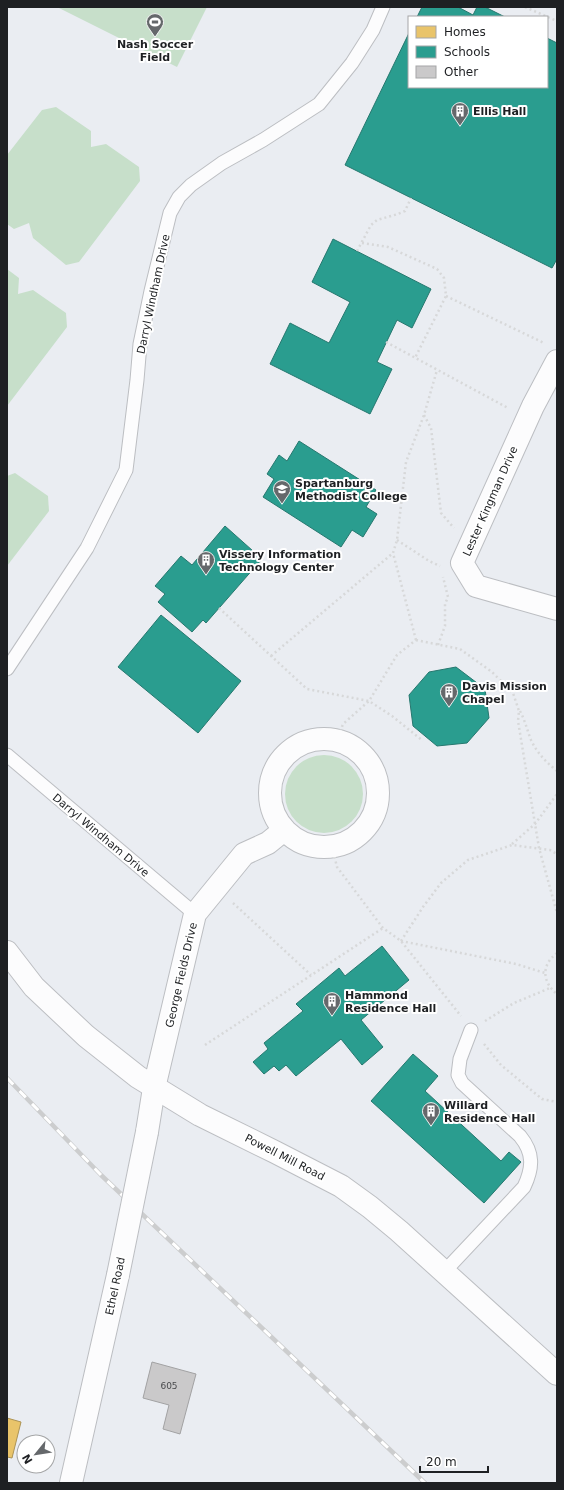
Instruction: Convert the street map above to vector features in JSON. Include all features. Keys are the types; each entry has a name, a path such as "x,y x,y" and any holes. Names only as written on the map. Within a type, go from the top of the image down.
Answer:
{"street":[{"name":"Lester Kingman Drive","path":"554,353 528,418 462,563 476,586 557,609"},
{"path":"327,738 337,741 348,744 365,757 376,775 379,796 374,817 361,834 343,845 322,848 301,843 284,830 273,812 270,790 275,770 288,752 306,741 327,738"},
{"name":"George Fields Drive","path":"154,1088 195,914 244,854 268,843 284,830"},
{"name":"Powell Mill Road","path":"7,952 34,987 86,1036 138,1077 200,1115 341,1186 399,1231 557,1374"},
{"name":"Ethel Road","path":"71,1483 118,1275 147,1132 154,1088"}],"lane":[{"name":"Darryl Windham Drive","path":"7,669 87,548 126,470 140,344 154,277 170,213 179,197 191,185 222,163 263,140 319,104 352,63 373,30 383,7"},
{"name":"Darryl Windham Drive","path":"7,755 195,914"},
{"path":"444,1272 524,1187 530,1173 531,1157 527,1145 520,1136 462,1083 458,1075 460,1059 471,1030"}],"path":[{"path":"525,7 546,16"},
{"path":"357,251 371,225 376,220 405,211 412,198"},
{"path":"362,243 388,247 437,269 444,278 446,296 415,358"},
{"path":"446,296 554,353"},
{"path":"386,342 528,418"},
{"path":"416,640 393,553 406,462 424,416 437,370"},
{"path":"424,416 431,428 441,512 454,528 451,533"},
{"path":"396,540 429,562 440,566 441,561"},
{"path":"271,656 393,553"},
{"path":"438,645 445,626 445,604 448,597 442,574"},
{"path":"219,608 307,689 369,701 392,716 423,741"},
{"path":"416,640 460,649 492,672 513,693 519,710 525,720 531,740 540,756 557,771"},
{"path":"337,741 343,724 369,701 397,655 416,640"},
{"path":"519,710 518,721 538,848 557,913"},
{"path":"401,942 423,907 441,883 468,860 512,845 535,824 557,794"},
{"path":"512,845 550,850 557,854"},
{"path":"332,847 337,867 383,928 401,942 516,964 545,972"},
{"path":"217,888 310,975"},
{"path":"205,1045 383,928"},
{"path":"557,953 551,958 545,972 546,981 550,988 557,994"},
{"path":"471,1030 514,1003 550,988"}],"green space":[{"name":"Nash Soccer Field","path":"57,7 207,7 177,67"},
{"path":"56,107 91,131 91,147 106,144 139,167 140,181 79,262 66,265 33,238 29,223 14,229 7,224 7,155 42,110"},
{"path":"7,269 19,278 18,294 33,290 66,313 67,327 7,406"},
{"path":"15,473 48,496 49,511 7,566 7,476"},
{"path":"324,755 339,758 352,766 360,779 363,794 360,809 352,822 339,830 324,833 309,830 296,822 288,809 285,794 288,779 296,766 309,758"}],"building: Homes":[{"path":"7,1418 21,1422 18,1434 16,1434 16,1442 12,1458 7,1457"}],"building: Schools":[{"path":"422,7 458,7 473,15 477,7 485,7 503,16 418,16"},
{"name":"Ellis Hall","path":"408,35 408,88 548,88 548,38 557,43 557,259 552,268 345,165"},
{"path":"333,239 431,289 412,328 397,320 377,362 392,369 370,414 270,364 290,323 329,343 350,302 312,282"},
{"path":"299,441 376,490 366,507 377,514 363,537 352,530 341,547 263,497 274,479 267,474 279,455 287,461"},
{"name":"Vissery Information Technology Center","path":"225,526 262,559 206,623 203,620 192,632 158,602 165,594 155,586 181,556 192,565"},
{"path":"161,615 241,681 198,733 118,667"},
{"name":"Davis Mission Chapel","path":"456,667 485,689 489,718 467,743 437,746 413,726 409,695 429,672"},
{"name":"Hammond Residence Hall","path":"382,946 409,980 361,1020 383,1047 362,1065 341,1039 296,1076 286,1065 279,1071 274,1066 264,1074 253,1062 268,1049 264,1043 303,1011 296,1004 339,968 345,976"},
{"name":"Willard Residence Hall","path":"413,1054 438,1076 425,1091 501,1161 509,1152 521,1162 484,1203 371,1101"}],"building: Other":[{"path":"152,1362 196,1374 180,1434 163,1429 169,1405 143,1398"}],"railway":[{"path":"7,1078 101,1175 425,1483"}],"place":[{"name":"Nash Soccer Field","path":"155,37"},
{"name":"Ellis Hall","path":"460,126"},
{"name":"Spartanburg Methodist College","path":"282,504"},
{"name":"Vissery Information Technology Center","path":"206,575"},
{"name":"Davis Mission Chapel","path":"449,707"},
{"name":"Hammond Residence Hall","path":"332,1016"},
{"name":"Willard Residence Hall","path":"431,1126"}]}
